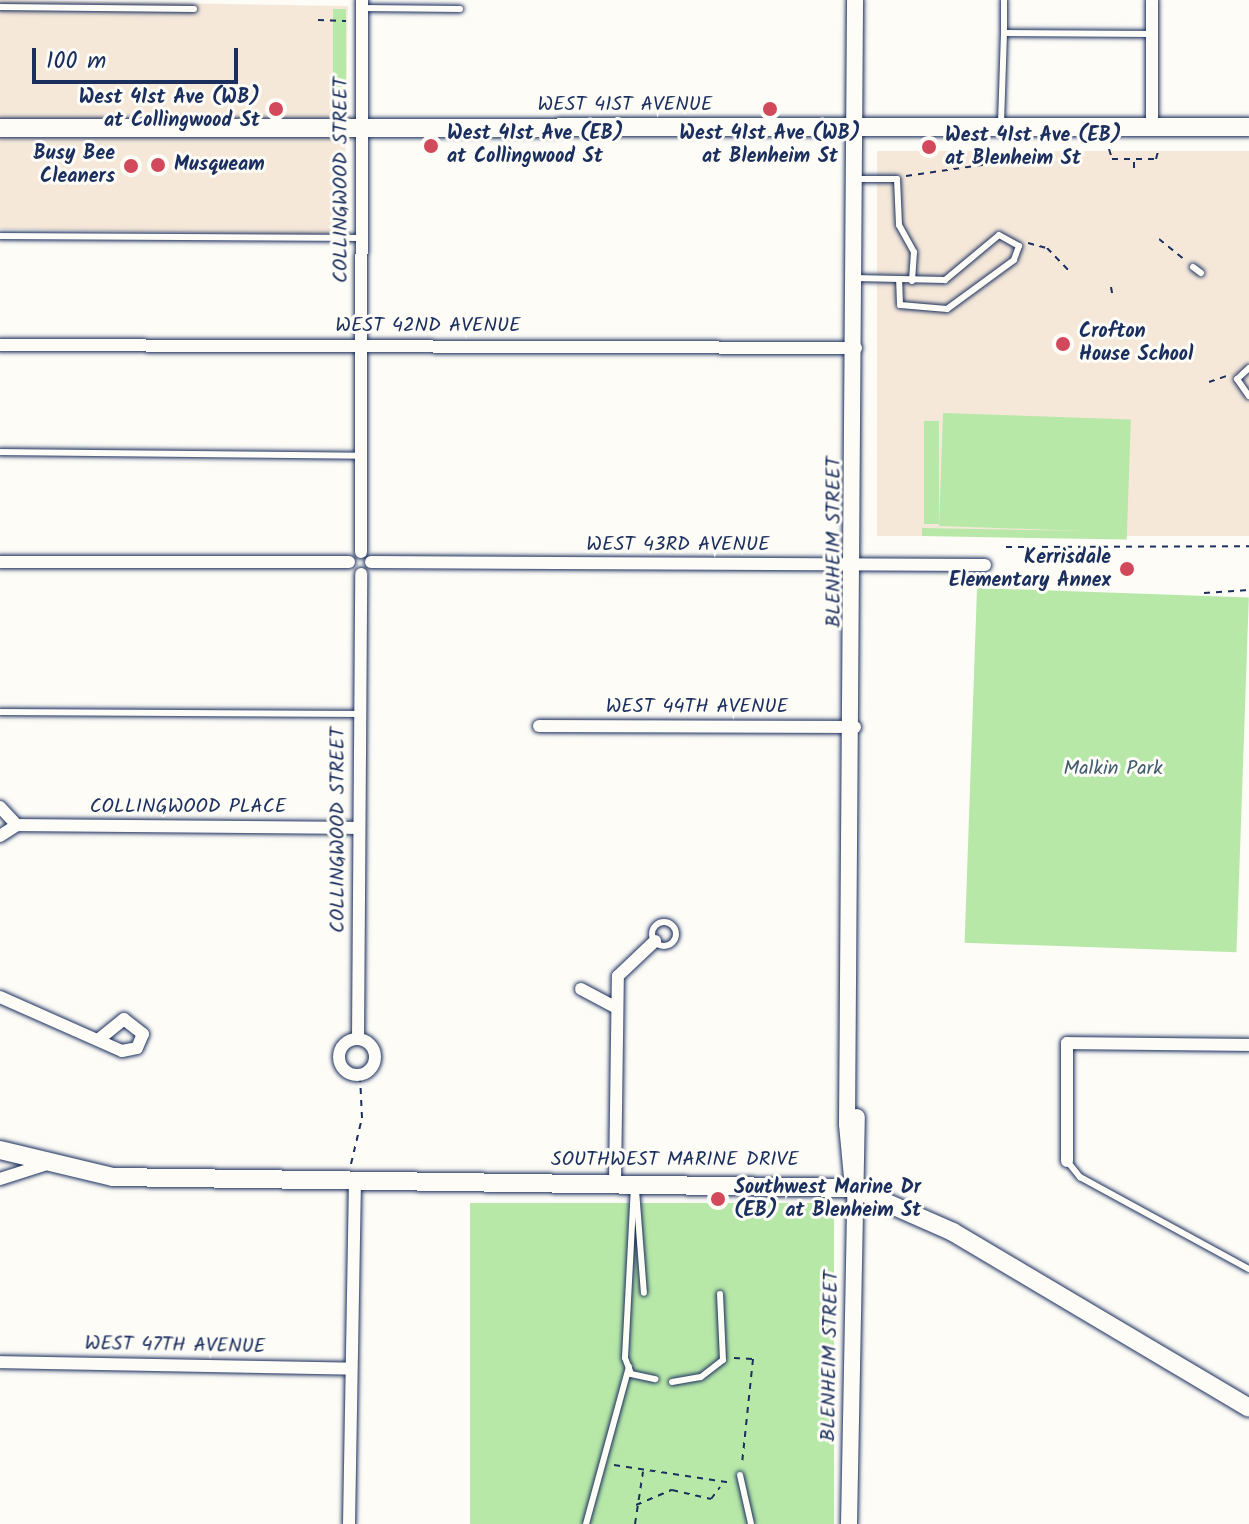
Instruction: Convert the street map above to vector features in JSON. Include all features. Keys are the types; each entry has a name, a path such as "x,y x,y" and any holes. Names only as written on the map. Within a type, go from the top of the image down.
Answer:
{"main road":[{"name":"WEST 41ST AVENUE","path":"0,128 362,125 1249,127"},
{"name":"SOUTHWEST MARINE DRIVE","path":"0,1150 44,1165 113,1177 353,1172 853,1188 953,1232 1249,1408"}],"street":[{"name":"BLENHEIM STREET","path":"849,1524 853,1188 859,1146 852,1084 855,0"},
{"path":"1152,0 1152,127"},
{"name":"COLLINGWOOD STREET","path":"361,552 362,4"},
{"name":"WEST 42ND AVENUE","path":"0,345 856,348"},
{"path":"0,562 349,562 361,552 371,562 361,574 349,562"},
{"name":"WEST 43RD AVENUE","path":"371,562 985,565"},
{"name":"COLLINGWOOD STREET","path":"358,1039 361,574"},
{"name":"WEST 44TH AVENUE","path":"539,726 855,727"},
{"path":"0,807 17,825 0,836"},
{"name":"COLLINGWOOD PLACE","path":"17,825 359,828"},
{"path":"615,1182 618,976 655,941"},
{"path":"581,989 616,1008"},
{"path":"0,997 98,1040"},
{"name":"COLLINGWOOD STREET","path":"358,1039 375,1053 374,1065 360,1075 340,1061 345,1043 358,1039"},
{"path":"1067,1161 1067,1043 1249,1045"},
{"name":"SOUTHWEST MARINE DRIVE","path":"0,1179 44,1165"},
{"path":"349,1524 353,1172"},
{"name":"WEST 47TH AVENUE","path":"0,1362 350,1369"}],"lane":[{"path":"1001,127 1004,0"},
{"path":"362,4 460,9"},
{"path":"0,7 194,9"},
{"path":"1004,33 1153,34"},
{"path":"853,179 897,179 899,225 914,252 912,281"},
{"path":"854,278 945,280 999,235 1019,246 1014,260 947,309 900,305 899,280"},
{"path":"0,236 362,238"},
{"path":"1193,267 1201,273"},
{"path":"1249,368 1237,379 1249,396"},
{"path":"0,452 361,456"},
{"path":"0,712 360,714"},
{"path":"1067,1161 1092,1185 1249,1269"},
{"path":"635,1182 644,1293"},
{"path":"586,1524 629,1367 624,1293 635,1182"},
{"path":"672,1382 701,1377 724,1358 720,1294"},
{"path":"629,1367 655,1379"},
{"path":"740,1475 751,1524"}],"path":[{"path":"318,20 346,21"},
{"path":"897,179 929,167 1037,157 1037,148"},
{"path":"1109,149 1112,159 1156,159 1159,148"},
{"path":"1134,159 1134,168"},
{"path":"1159,239 1193,267"},
{"path":"1019,246 1047,248 1070,272"},
{"path":"1111,287 1113,298"},
{"path":"1209,382 1230,372"},
{"path":"1006,547 1249,546"},
{"path":"1204,593 1249,590"},
{"path":"353,1172 362,1118 360,1075"},
{"path":"636,1505 659,1491 679,1491 711,1499 721,1485 740,1475 753,1359 724,1358"},
{"path":"601,1462 721,1485"},
{"path":"635,1524 643,1471"},
{"path":"679,1491 682,1479"}],"shaded area":[{"path":"0,0 348,6 344,235 0,229"},
{"name":"Crofton House School","path":"877,151 1249,151 1249,536 877,536"}],"green space":[{"path":"333,9 346,9 346,99 333,99"},
{"path":"943,413 1131,420 1127,532 939,526"},
{"path":"924,421 939,421 939,524 924,524"},
{"path":"922,528 1127,532 1127,540 922,536"},
{"name":"Malkin Park","path":"977,588 1249,597 1236,952 965,943"},
{"path":"470,1203 834,1203 834,1524 470,1524"}],"place":[{"name":"West 41st Ave (WB) at Collingwood St","path":"276,109"},
{"name":"West 41st Ave (WB) at Blenheim St","path":"770,109"},
{"name":"West 41st Ave (EB) at Collingwood St","path":"431,146"},
{"name":"West 41st Ave (EB) at Blenheim St","path":"929,147"},
{"name":"Musqueam","path":"158,165"},
{"name":"Busy Bee Cleaners","path":"131,166"},
{"name":"Crofton House School","path":"1063,344"},
{"name":"Kerrisdale Elementary Annex","path":"1127,569"},
{"name":"Southwest Marine Dr (EB) at Blenheim St","path":"718,1199"}]}
